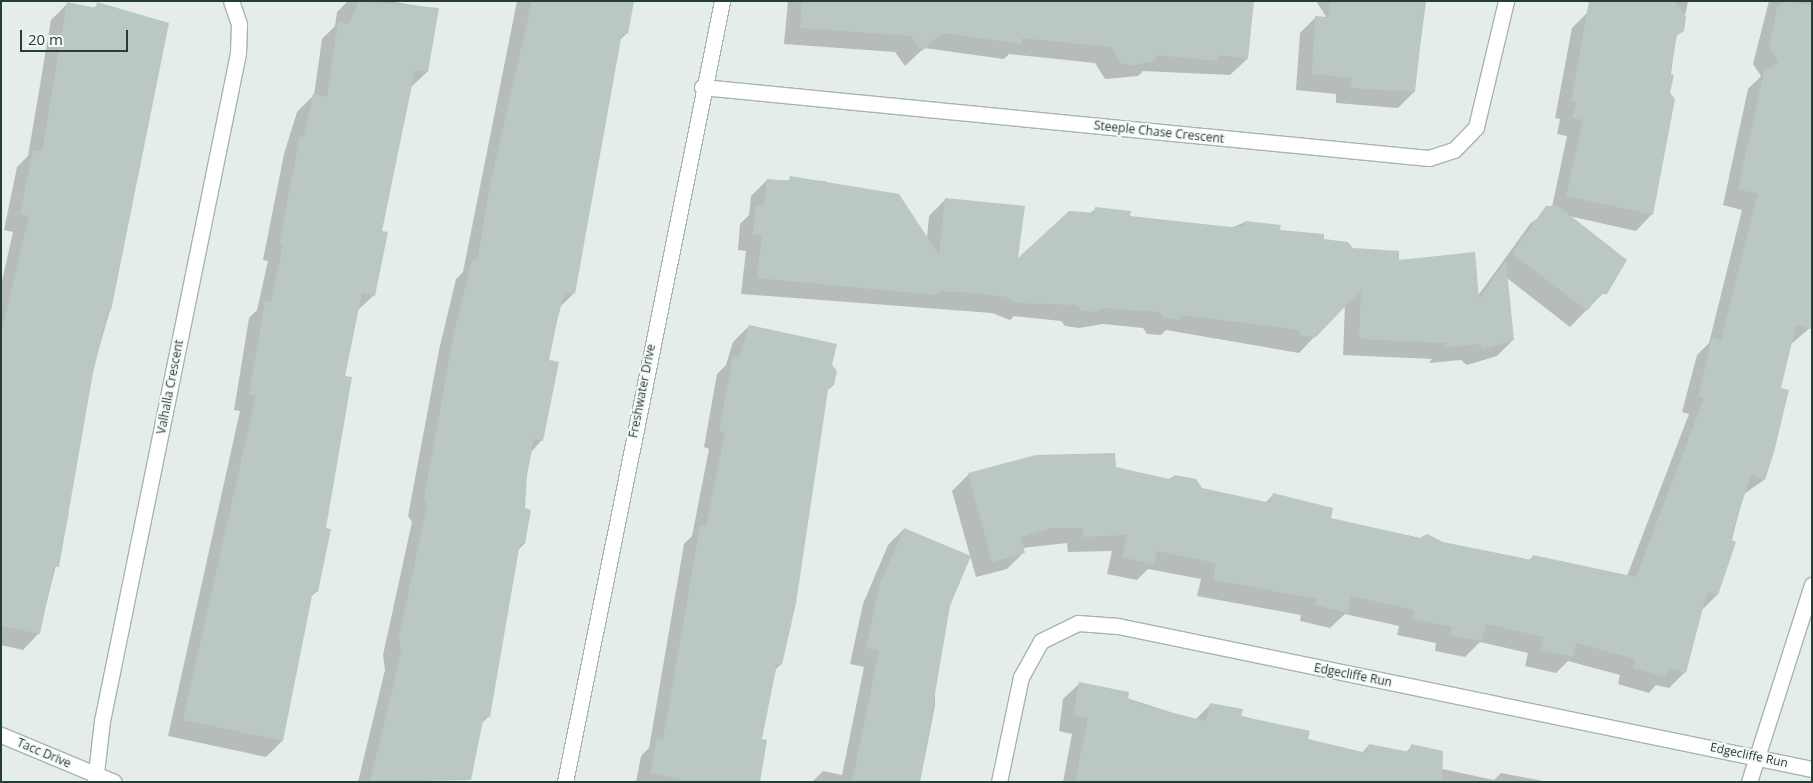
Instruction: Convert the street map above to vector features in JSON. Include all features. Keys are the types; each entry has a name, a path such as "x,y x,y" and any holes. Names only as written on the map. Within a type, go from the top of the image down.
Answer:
{"street":[{"name":"Valhalla Crescent","path":"95,778 102,721 238,53 239,24 231,1"},
{"name":"Freshwater Drive","path":"565,782 702,87 722,1"},
{"name":"Steeple Chase Crescent","path":"702,87 1429,158 1454,150 1476,127 1506,1"},
{"path":"1749,782 1755,756 1812,585"},
{"name":"Edgecliffe Run","path":"998,782 1021,677 1041,642 1078,623 1118,626 1812,769"},
{"name":"Tacc Drive","path":"1,735 95,778 114,782"}],"building":[{"path":"359,1 439,8 428,72 415,70 382,231 388,232 375,296 362,293 345,376 352,377 326,528 331,529 318,592 313,591 283,741 183,720 256,395 249,394 265,301 271,302 283,245 279,244 300,136 304,137 313,94 327,97 338,22 349,24"},
{"path":"532,1 634,1 628,34 622,33 575,294 565,292 549,360 559,362 543,441 534,439 527,475 525,508 531,510 525,544 520,543 490,717 484,716 471,780 370,782 401,653 399,638 427,505 424,499 454,333 472,261 478,257 491,180"},
{"path":"802,1 1254,1 1248,59 1218,55 1217,61 1156,55 1155,61 1133,65 1122,64 1111,47 1022,38 1022,44 942,33 922,51 911,36 800,28"},
{"path":"1330,1 1425,1 1415,92 1351,88 1352,78 1312,74 1315,16 1328,17"},
{"path":"1589,1 1674,1 1686,17 1684,31 1677,35 1670,74 1674,75 1670,93 1675,99 1653,215 1566,196 1583,120 1572,118 1576,103 1571,102"},
{"path":"1786,1 1812,6 1812,329 1796,325 1781,388 1789,390 1774,452 1765,480 1751,475 1730,539 1736,542 1718,595 1707,592 1686,673 1668,668 1666,677 1633,668 1635,659 1576,643 1573,657 1541,650 1544,637 1486,624 1482,641 1450,635 1452,627 1412,619 1414,610 1351,596 1348,613 1315,605 1317,599 1213,580 1216,563 1157,551 1154,565 1122,557 1127,535 1083,537 1083,528 1052,528 1021,537 1025,553 992,562 968,473 1036,455 1115,453 1116,467 1169,479 1175,475 1196,479 1202,488 1271,503 1273,493 1333,508 1331,518 1420,538 1427,534 1443,542 1532,560 1533,555 1636,577 1704,398 1698,396 1712,337 1721,340 1758,194 1738,189 1764,72 1779,62 1769,48 1777,7"},
{"path":"67,2 96,8 97,2 169,23 111,311 108,310 93,373 59,567 54,566 40,634 1,626 1,333 29,216 20,214 33,150 42,151"},
{"path":"790,176 899,194 939,255 945,198 1025,206 1018,258 1069,211 1095,213 1095,207 1131,211 1130,216 1231,227 1244,226 1245,221 1281,225 1280,230 1324,234 1324,239 1348,242 1353,248 1399,251 1399,260 1475,252 1479,299 1506,261 1514,340 1484,349 1478,344 1443,348 1447,343 1359,339 1361,290 1316,337 1302,336 1298,330 1183,315 1178,320 1164,318 1159,312 1102,308 1096,312 1081,310 1077,305 1013,303 1008,297 971,293 941,291 935,295 757,278 762,235 753,235 756,206 764,207 767,179 789,181"},
{"path":"1546,206 1558,206 1627,260 1607,294 1601,294 1587,311 1512,253"},
{"path":"749,325 837,344 832,365 837,371 834,385 828,390 796,603 782,665 777,664 762,739 767,740 760,782 693,782 650,773 657,739 663,740 700,526 706,527 725,433 719,431 733,356 739,358"},
{"path":"904,528 971,556 950,606 920,782 852,782 879,651 866,648 879,586"},
{"path":"1079,682 1129,692 1128,698 1145,706 1206,721 1210,703 1243,709 1241,716 1310,731 1308,739 1367,753 1369,744 1410,752 1411,744 1443,751 1442,782 1075,782 1088,718 1074,715"}]}
